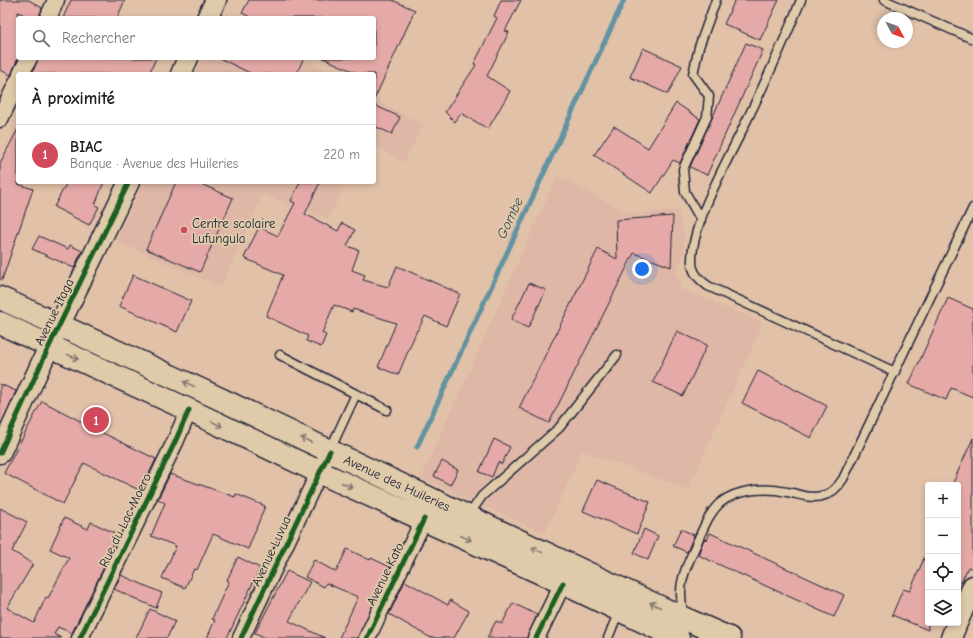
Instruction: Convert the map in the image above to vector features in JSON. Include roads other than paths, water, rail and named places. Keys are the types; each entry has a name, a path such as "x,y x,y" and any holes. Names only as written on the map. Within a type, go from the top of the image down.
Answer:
{"main road":[{"name":"Avenue des Huileries","path":"0,298 199,389 468,516 672,633"},
{"name":"Avenue des Huileries","path":"0,323 319,472 672,633 729,638"}],"street":[{"path":"49,16 56,0"},
{"path":"208,16 216,0"},
{"path":"22,72 28,60"},
{"path":"181,72 187,60"},
{"path":"0,119 16,85"},
{"name":"Avenue Itaga","path":"0,453 127,184"},
{"name":"Rue du Lac Moero","path":"80,638 175,442 188,410"},
{"name":"Avenue Luvua","path":"242,638 330,451"},
{"name":"Avenue Kato","path":"367,638 424,519"},
{"path":"536,638 563,583"},
{"path":"961,615 973,586"},
{"path":"951,638 956,626"}],"lane":[{"path":"701,220 685,192 683,169 707,117 709,96 693,74 699,47 716,0"},
{"path":"801,0 778,57 711,194 693,244 692,263 697,277 708,286 895,372"},
{"path":"884,0 973,39"},
{"path":"672,633 684,576 707,520 720,503 734,496 752,490 768,489 788,492 808,498 826,495 837,487 843,479 973,208"},
{"path":"280,355 387,410"},
{"path":"468,516 482,496 559,428 617,355"},
{"path":"330,451 356,394"},
{"path":"608,638 619,610"}],"waterway":[{"name":"Gombe","path":"417,447 624,0"}],"place":[{"name":"Centre scolaire Lufungula","path":"184,230"},
{"name":"BIAC","path":"96,420"}]}
